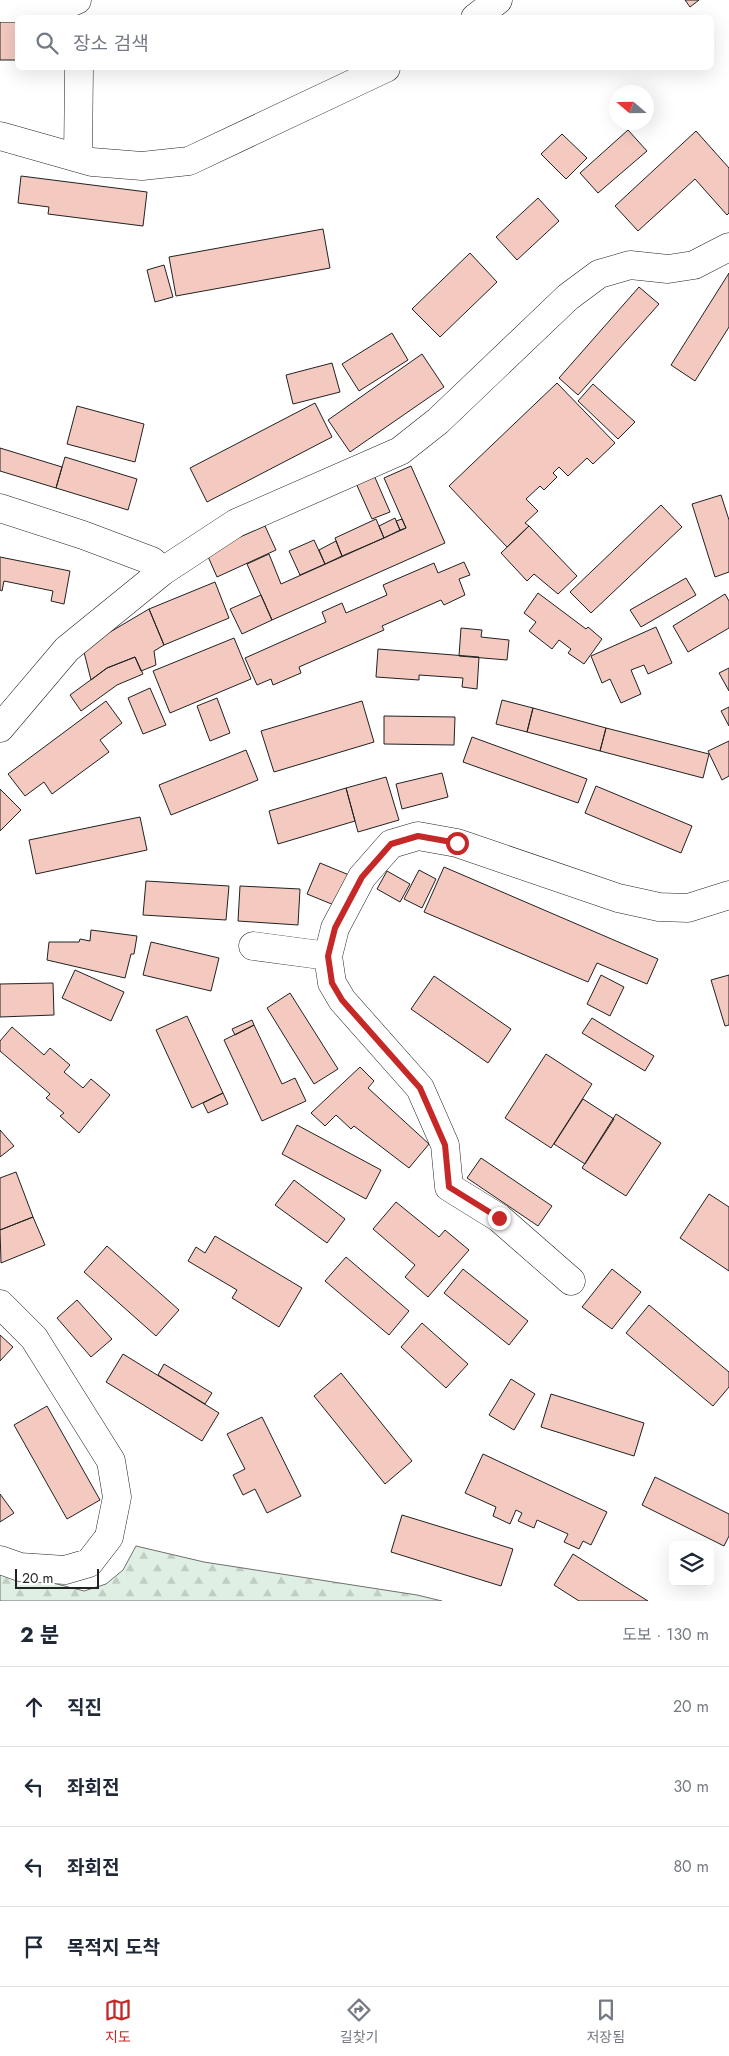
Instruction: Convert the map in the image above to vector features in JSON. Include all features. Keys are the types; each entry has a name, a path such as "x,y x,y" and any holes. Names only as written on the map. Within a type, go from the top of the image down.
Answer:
{"street":[{"path":"0,8 56,9 78,0 79,15"},
{"path":"479,15 498,0"},
{"path":"78,158 79,70"},
{"path":"0,136 92,162 142,166 189,161 382,70"},
{"path":"0,728 68,649 164,571 236,523 400,451 438,421 568,297 599,274 630,265 668,269 694,264 729,247"},
{"path":"0,508 100,541 152,561 164,571"},
{"path":"571,1281 499,1218 449,1187 445,1145 420,1088 342,1000 332,983 328,956 335,928 362,877 391,844 418,836 457,843 618,898 659,907 688,908 729,895"},
{"path":"253,946 328,956"},
{"path":"0,1304 34,1338 111,1461 117,1497 109,1537 89,1563 65,1570 20,1567 0,1560"}],"green space":[{"path":"136,1546 204,1562 417,1595 442,1601 0,1601 0,1567 22,1575 84,1591 106,1584 123,1570"}],"building":[{"path":"685,0 699,0 690,7"},
{"path":"0,17 15,17 15,60 0,60"},
{"path":"628,130 647,151 598,193 580,173"},
{"path":"696,131 729,168 729,213 727,215 695,179 638,231 615,206"},
{"path":"562,134 587,158 566,179 541,154"},
{"path":"21,176 147,192 143,226 48,214 49,207 18,203"},
{"path":"538,198 559,221 517,260 496,237"},
{"path":"323,229 330,268 176,296 169,257"},
{"path":"470,253 497,282 440,337 412,309"},
{"path":"164,265 173,297 155,302 147,270"},
{"path":"729,273 729,327 695,381 671,365"},
{"path":"639,287 659,304 578,395 559,378"},
{"path":"392,333 408,360 359,391 342,364"},
{"path":"422,354 444,387 350,452 328,420"},
{"path":"332,363 340,392 293,404 286,375"},
{"path":"557,383 615,443 593,464 587,458 568,476 559,467 553,473 557,477 544,490 540,486 526,499 538,511 525,523 529,526 507,547 449,486"},
{"path":"593,384 635,422 618,439 578,401"},
{"path":"315,403 332,437 207,502 190,468"},
{"path":"77,406 144,424 135,462 67,444"},
{"path":"0,448 62,467 56,488 0,471"},
{"path":"65,457 137,479 128,510 56,488"},
{"path":"411,466 445,543 272,620 247,564 269,554 281,584 406,528 384,478"},
{"path":"373,473 390,512 372,519 355,481"},
{"path":"721,495 729,520 729,572 715,577 692,504"},
{"path":"661,505 682,527 591,613 570,592"},
{"path":"395,518 400,530 384,538 379,526"},
{"path":"376,519 384,538 342,556 335,538"},
{"path":"402,519 406,528 400,530 396,521"},
{"path":"265,526 276,550 217,577 206,552"},
{"path":"529,526 577,576 558,594 534,574 527,581 501,553"},
{"path":"314,540 325,564 300,575 289,551"},
{"path":"336,541 342,556 325,564 319,550"},
{"path":"0,557 70,571 64,604 51,601 53,591 4,581 2,591 0,590"},
{"path":"464,562 470,575 459,579 465,595 444,605 441,600 382,626 384,630 299,667 301,673 273,685 271,679 257,685 245,658 326,622 322,612 342,603 346,613 387,595 383,585 434,563 438,573"},
{"path":"686,578 696,595 641,627 630,610"},
{"path":"215,582 229,618 164,645 149,609"},
{"path":"538,593 586,629 588,627 602,639 584,664 568,653 571,649 559,640 552,649 529,631 536,622 524,613"},
{"path":"725,594 729,601 729,628 688,652 673,626"},
{"path":"261,595 272,620 242,634 230,609"},
{"path":"149,609 164,645 154,651 156,665 141,671 135,657 107,668 91,680 83,648"},
{"path":"656,627 672,663 648,674 644,665 631,670 641,694 621,703 610,679 602,683 591,656"},
{"path":"461,628 482,630 481,637 509,640 507,660 459,656"},
{"path":"234,638 251,679 170,713 153,671"},
{"path":"378,649 479,657 477,689 462,687 463,678 419,675 419,680 376,677"},
{"path":"135,657 143,674 117,685 81,711 70,695 107,668"},
{"path":"729,668 729,691 719,673"},
{"path":"150,688 166,725 143,734 128,698"},
{"path":"217,698 230,733 210,741 197,706"},
{"path":"502,700 533,708 527,732 496,724"},
{"path":"106,701 122,723 100,740 109,752 52,794 44,782 25,796 8,774"},
{"path":"362,701 374,742 274,772 261,731"},
{"path":"729,707 729,726 721,711"},
{"path":"533,708 606,728 600,751 527,732"},
{"path":"384,716 455,717 454,745 384,744"},
{"path":"606,728 709,754 703,778 600,751"},
{"path":"472,737 587,779 578,803 463,762"},
{"path":"729,741 729,776 722,780 708,751"},
{"path":"246,750 258,780 171,815 159,785"},
{"path":"442,773 448,797 402,809 396,784"},
{"path":"386,777 399,820 358,832 346,788"},
{"path":"596,786 692,826 681,853 585,813"},
{"path":"346,788 355,821 278,844 269,811"},
{"path":"0,789 21,810 0,831"},
{"path":"140,817 147,850 36,874 29,840"},
{"path":"320,863 354,877 334,905 307,894"},
{"path":"444,867 658,959 647,984 597,963 588,982 424,912"},
{"path":"419,870 436,879 422,908 404,899"},
{"path":"387,871 410,884 400,902 377,889"},
{"path":"146,881 229,886 226,920 143,915"},
{"path":"240,886 300,889 298,925 238,921"},
{"path":"91,930 137,936 134,954 131,954 125,978 47,960 49,942 79,942 80,939 90,941"},
{"path":"151,942 219,958 211,991 143,975"},
{"path":"75,970 124,992 111,1021 62,998"},
{"path":"601,975 624,987 610,1016 587,1004"},
{"path":"729,975 729,1025 725,1026 711,980"},
{"path":"434,976 511,1029 488,1063 411,1009"},
{"path":"53,983 54,1015 0,1017 0,984"},
{"path":"290,993 338,1069 314,1084 267,1008"},
{"path":"187,1016 223,1093 192,1108 156,1030"},
{"path":"592,1018 654,1056 645,1071 582,1033"},
{"path":"252,1020 254,1025 235,1035 232,1029"},
{"path":"254,1025 282,1084 295,1078 306,1101 262,1121 224,1040"},
{"path":"12,1027 44,1055 50,1048 70,1065 64,1072 83,1088 91,1079 110,1095 79,1133 60,1116 64,1113 46,1098 50,1094 0,1051 0,1041"},
{"path":"546,1054 592,1084 551,1148 505,1118"},
{"path":"360,1067 374,1081 368,1088 429,1144 409,1168 354,1126 351,1129 336,1115 325,1126 311,1113"},
{"path":"223,1093 228,1104 208,1113 203,1103"},
{"path":"583,1099 614,1119 585,1164 554,1144"},
{"path":"616,1114 661,1143 626,1196 582,1168"},
{"path":"297,1125 381,1170 366,1199 282,1154"},
{"path":"0,1130 14,1146 0,1157"},
{"path":"481,1158 552,1206 538,1226 467,1178"},
{"path":"16,1172 33,1217 0,1230 0,1178"},
{"path":"294,1180 345,1219 327,1243 275,1205"},
{"path":"709,1194 729,1207 729,1271 680,1238"},
{"path":"396,1202 439,1237 445,1230 469,1250 428,1297 405,1277 415,1265 373,1229"},
{"path":"33,1217 45,1245 1,1263 0,1230"},
{"path":"215,1236 302,1288 279,1327 232,1298 237,1290 188,1261 196,1247 205,1253"},
{"path":"107,1246 179,1310 156,1336 84,1272"},
{"path":"346,1257 409,1311 389,1335 325,1281"},
{"path":"463,1269 528,1321 509,1345 444,1293"},
{"path":"612,1269 641,1292 612,1329 582,1307"},
{"path":"77,1300 112,1339 91,1357 57,1318"},
{"path":"649,1305 729,1372 729,1387 713,1406 626,1333"},
{"path":"422,1323 468,1364 446,1388 401,1347"},
{"path":"0,1335 13,1347 0,1361"},
{"path":"123,1354 219,1413 202,1441 106,1382"},
{"path":"164,1364 212,1393 205,1404 158,1375"},
{"path":"341,1373 412,1461 385,1484 314,1396"},
{"path":"511,1379 535,1394 514,1430 489,1415"},
{"path":"551,1394 644,1423 634,1456 541,1427"},
{"path":"47,1406 100,1500 67,1519 14,1425"},
{"path":"262,1417 301,1496 267,1513 255,1489 243,1495 233,1475 245,1469 227,1434"},
{"path":"483,1454 607,1512 591,1545 583,1541 579,1549 564,1542 568,1534 537,1520 534,1528 518,1521 522,1513 516,1510 510,1524 493,1516 496,1507 465,1493"},
{"path":"655,1477 729,1514 729,1536 724,1546 642,1505"},
{"path":"0,1494 14,1513 0,1522"},
{"path":"402,1515 513,1549 501,1586 391,1552"},
{"path":"573,1554 648,1601 579,1601 554,1585"}],"route":[{"path":"457,843 418,836 391,844 362,877 335,928 328,956 332,983 342,1000 420,1088 445,1145 449,1187 499,1218"}]}
